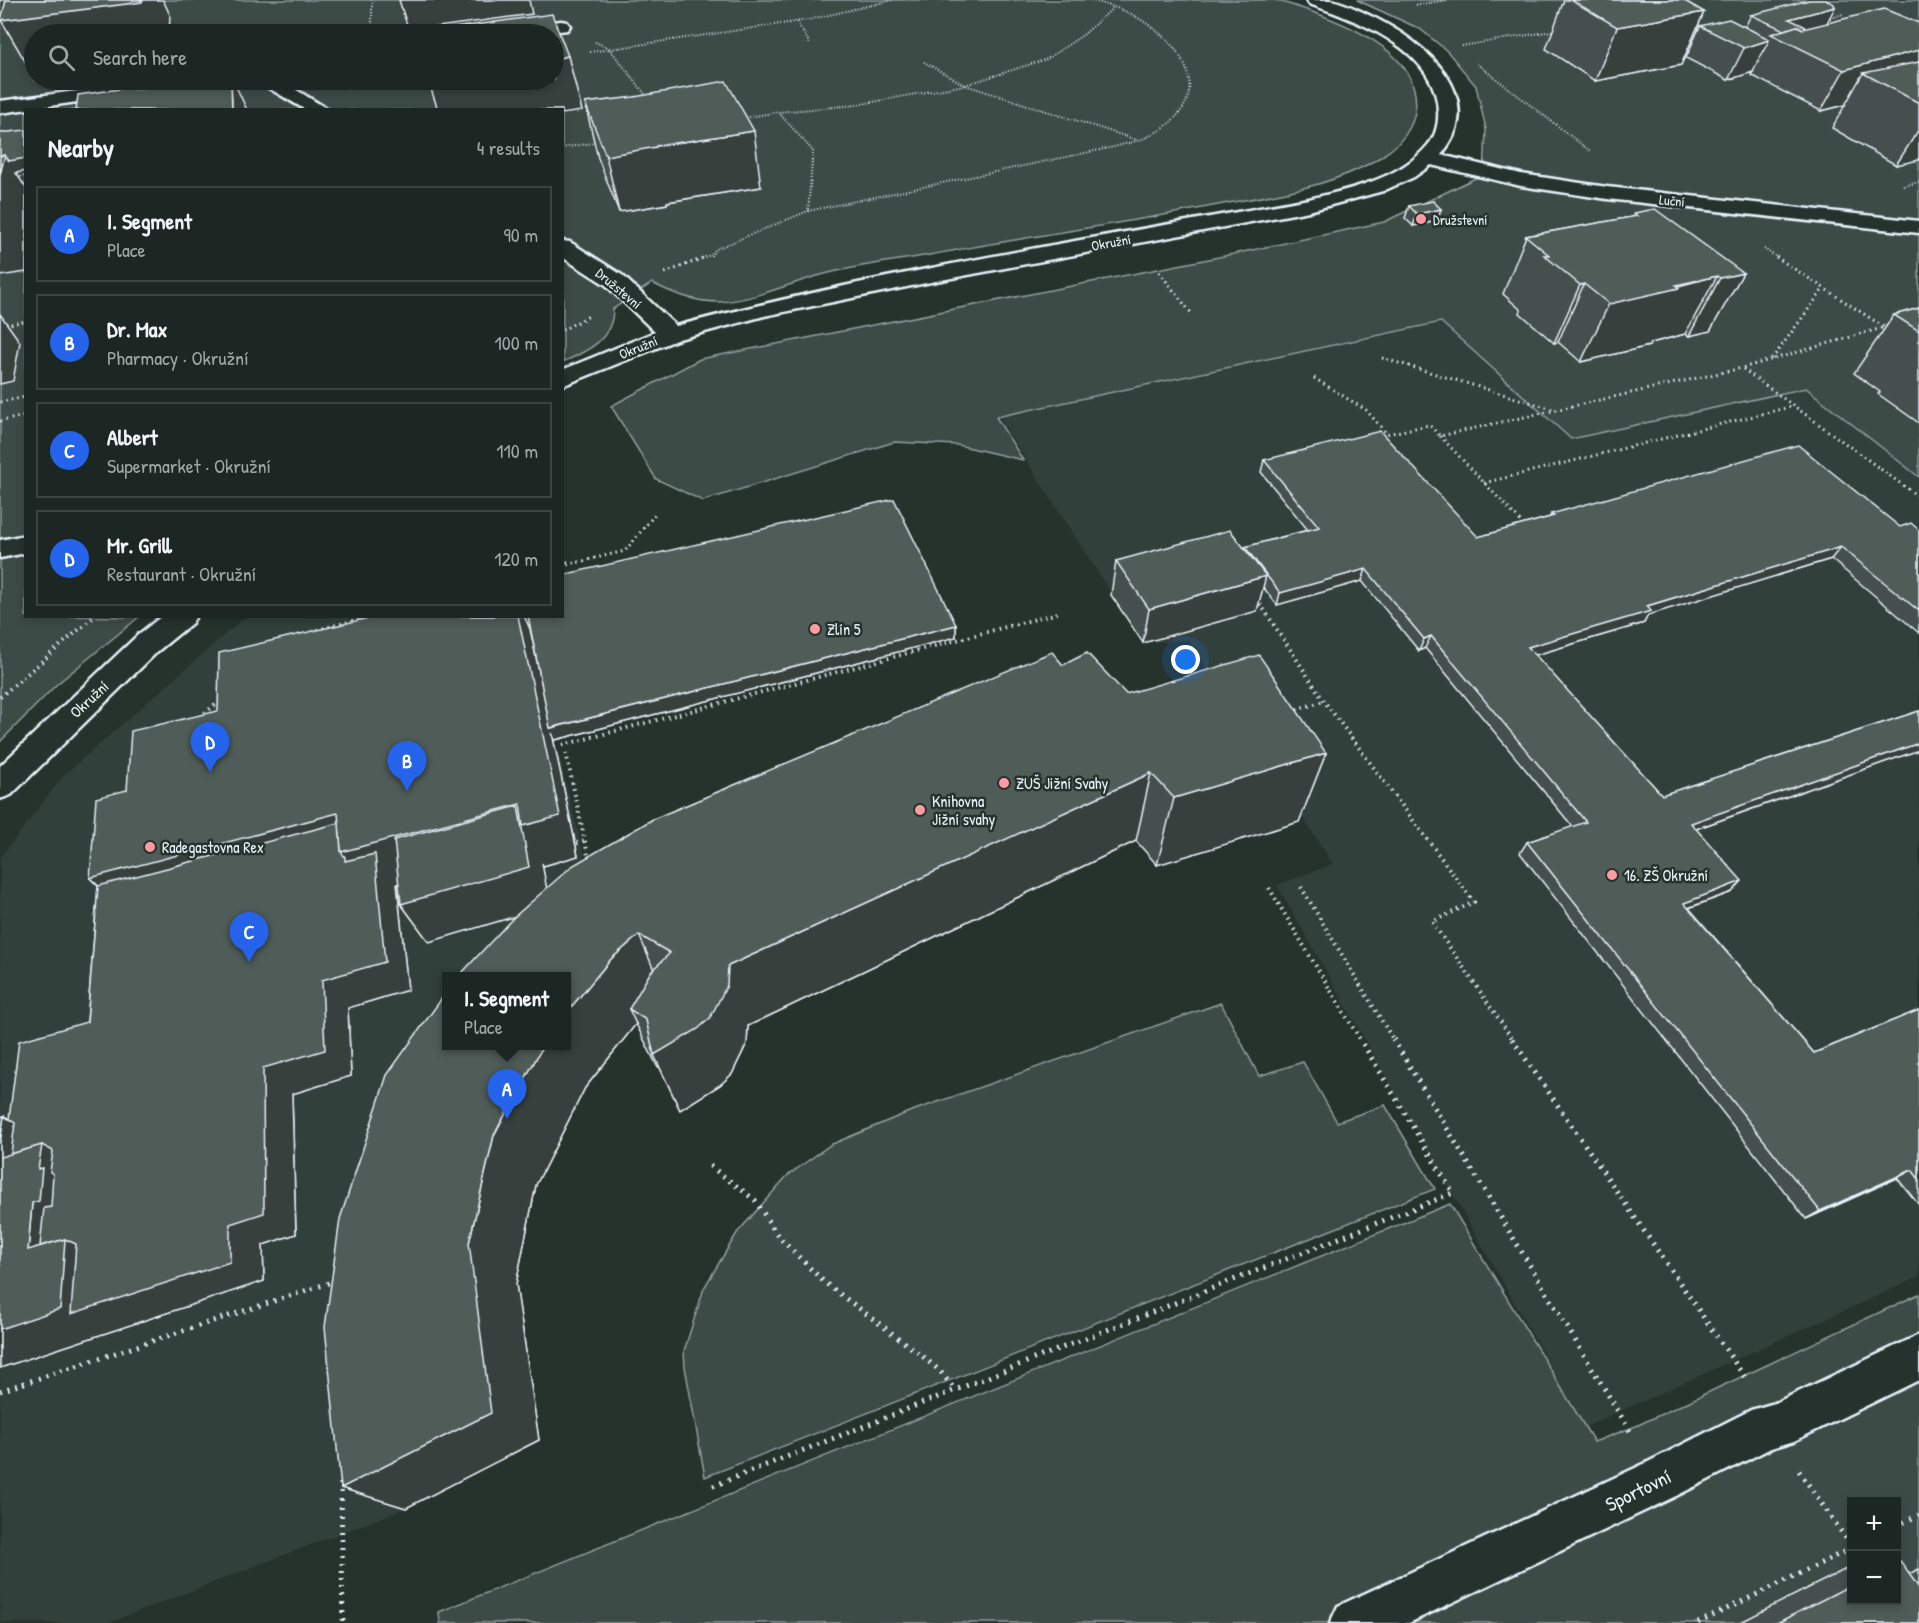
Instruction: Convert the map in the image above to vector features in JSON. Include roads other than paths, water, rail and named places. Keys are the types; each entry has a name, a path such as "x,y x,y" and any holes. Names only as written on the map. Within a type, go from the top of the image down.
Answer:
{"street":[{"name":"Okružní","path":"564,378 671,334 761,310 925,276 1335,200 1398,178 1435,150 1445,132 1449,103 1447,91 1430,65 1404,43 1373,23 1315,0"},
{"path":"0,107 124,90"},
{"path":"285,90 317,108"},
{"name":"Luční","path":"1427,158 1521,180 1643,197 1919,227"},
{"name":"Družstevní","path":"566,252 614,280 671,334"},
{"path":"0,549 24,544"},
{"name":"Okružní","path":"0,786 149,642 179,618"},
{"name":"Sportovní","path":"1355,1623 1919,1357"}],"place":[{"name":"Družstevní","path":"1421,219"},
{"name":"Zlín 5","path":"815,629"},
{"name":"Mr. Grill","path":"210,772"},
{"name":"ZUŠ Jižní Svahy","path":"1004,783"},
{"name":"Dr. Max","path":"407,791"},
{"name":"Knihovna Jižní svahy","path":"920,810"},
{"name":"Radegastovna Rex","path":"150,847"},
{"name":"16. ZŠ Okružní","path":"1612,875"},
{"name":"Albert","path":"249,962"},
{"name":"I. Segment","path":"507,1119"}]}
